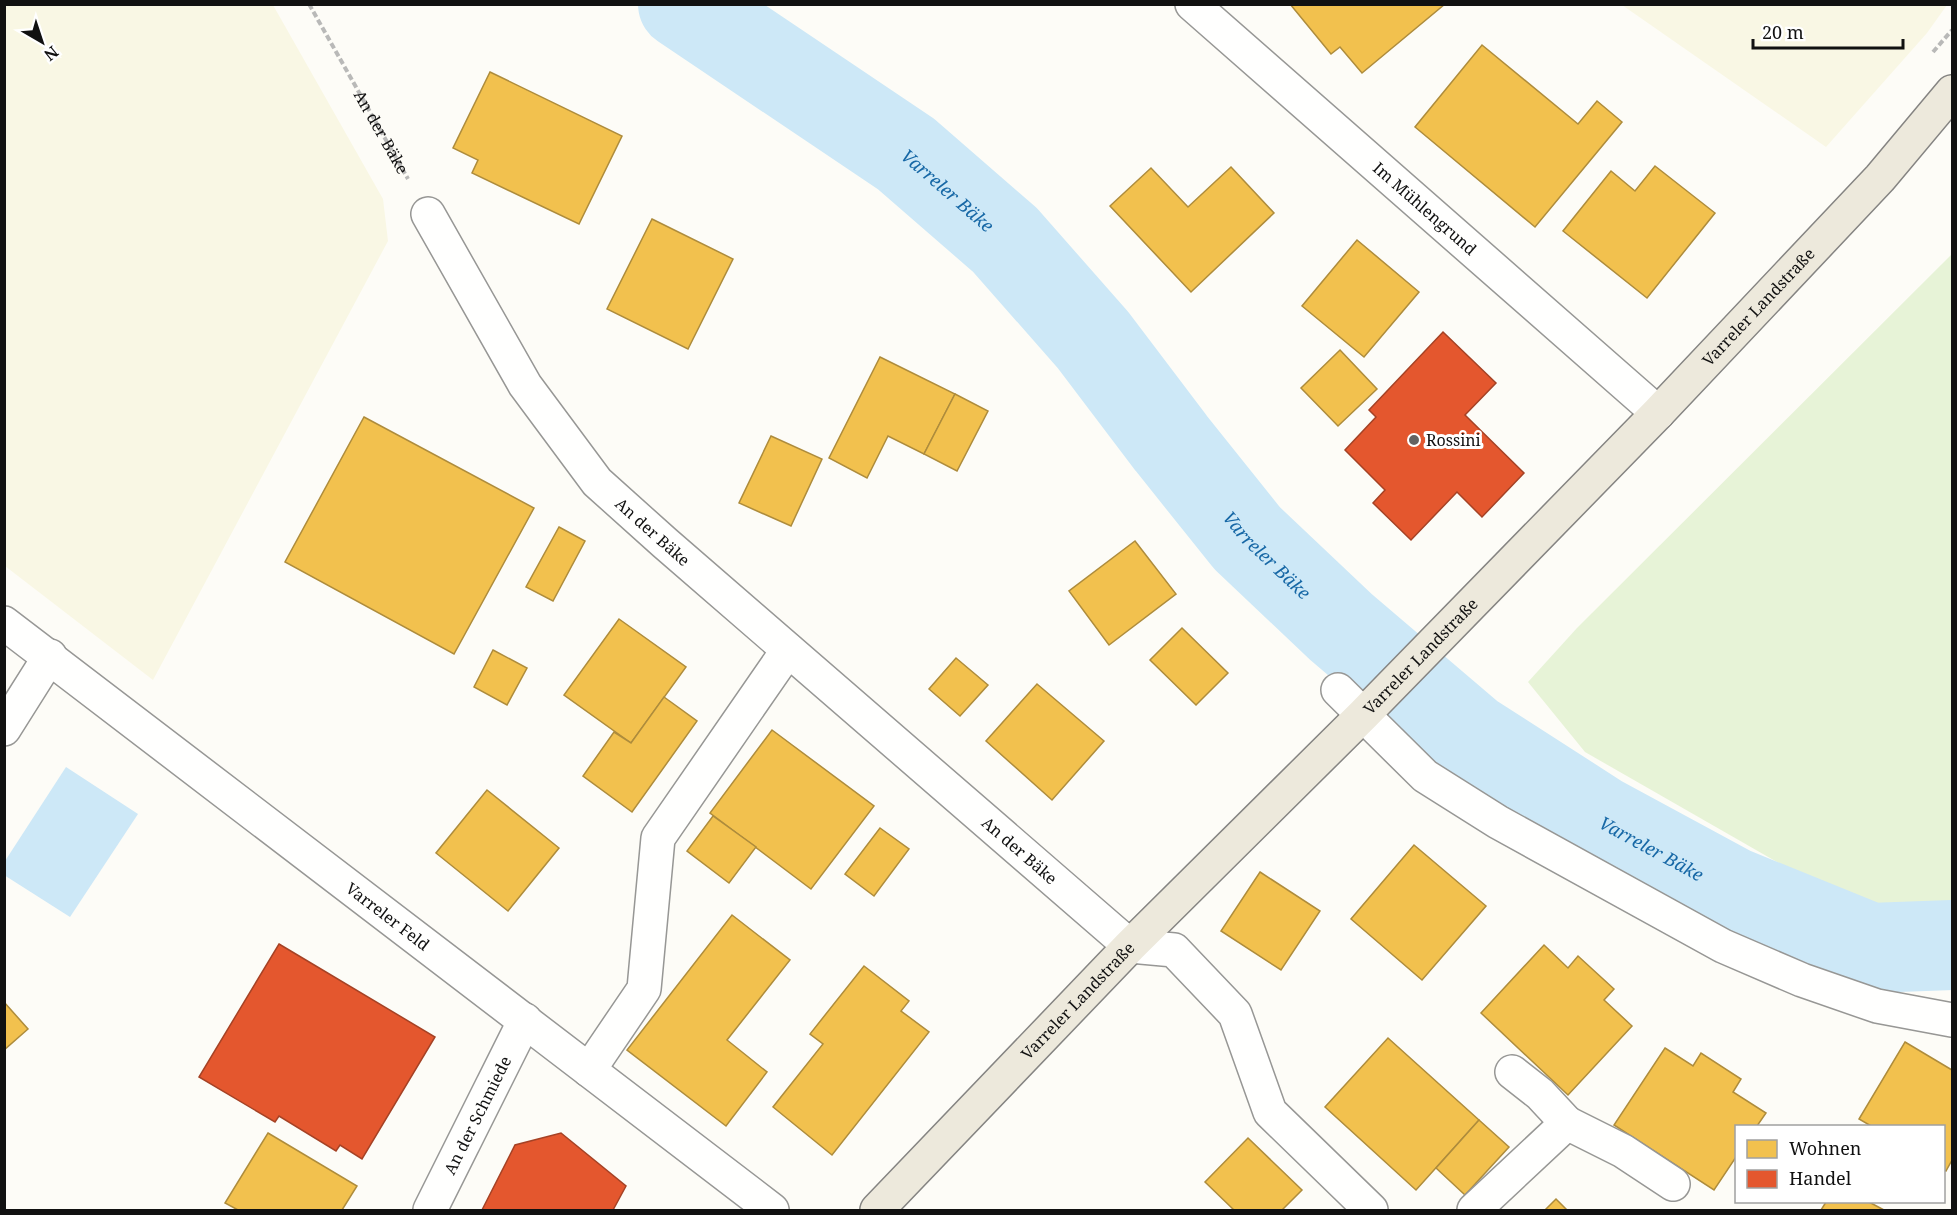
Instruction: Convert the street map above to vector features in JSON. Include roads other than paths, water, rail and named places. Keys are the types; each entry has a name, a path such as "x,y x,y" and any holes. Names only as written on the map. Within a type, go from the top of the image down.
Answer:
{"main road":[{"name":"Varreler Landstraße","path":"877,1210 1130,946 1363,715 1658,413 1880,178 1953,92"}],"street":[{"name":"Im Mühlengrund","path":"1192,4 1658,413"},
{"name":"An der Bäke","path":"428,214 525,386 597,482 1130,946"},
{"name":"Varreler Feld","path":"4,623 772,1210"},
{"path":"589,1070 644,989 658,838 788,650"},
{"path":"4,729 50,656"},
{"path":"1338,690 1425,776 1498,822 1724,946 1802,980 1877,1006 1953,1020"},
{"path":"1130,946 1174,950 1235,1014 1270,1112 1371,1210"},
{"name":"An der Schmiede","path":"430,1210 525,1020"},
{"path":"1512,1072 1540,1094 1567,1123 1623,1151 1673,1184"},
{"path":"1474,1210 1567,1123"}],"water":[{"path":"66,767 138,814 70,917 4,875 5,861"}],"waterway":[{"name":"Varreler Bäke","path":"683,4 906,154 1005,240 1093,340 1247,538 1341,627 1470,737 1599,820 1732,892 1870,948 1952,945"}],"place":[{"name":"Rossini","path":"1414,440"}]}
